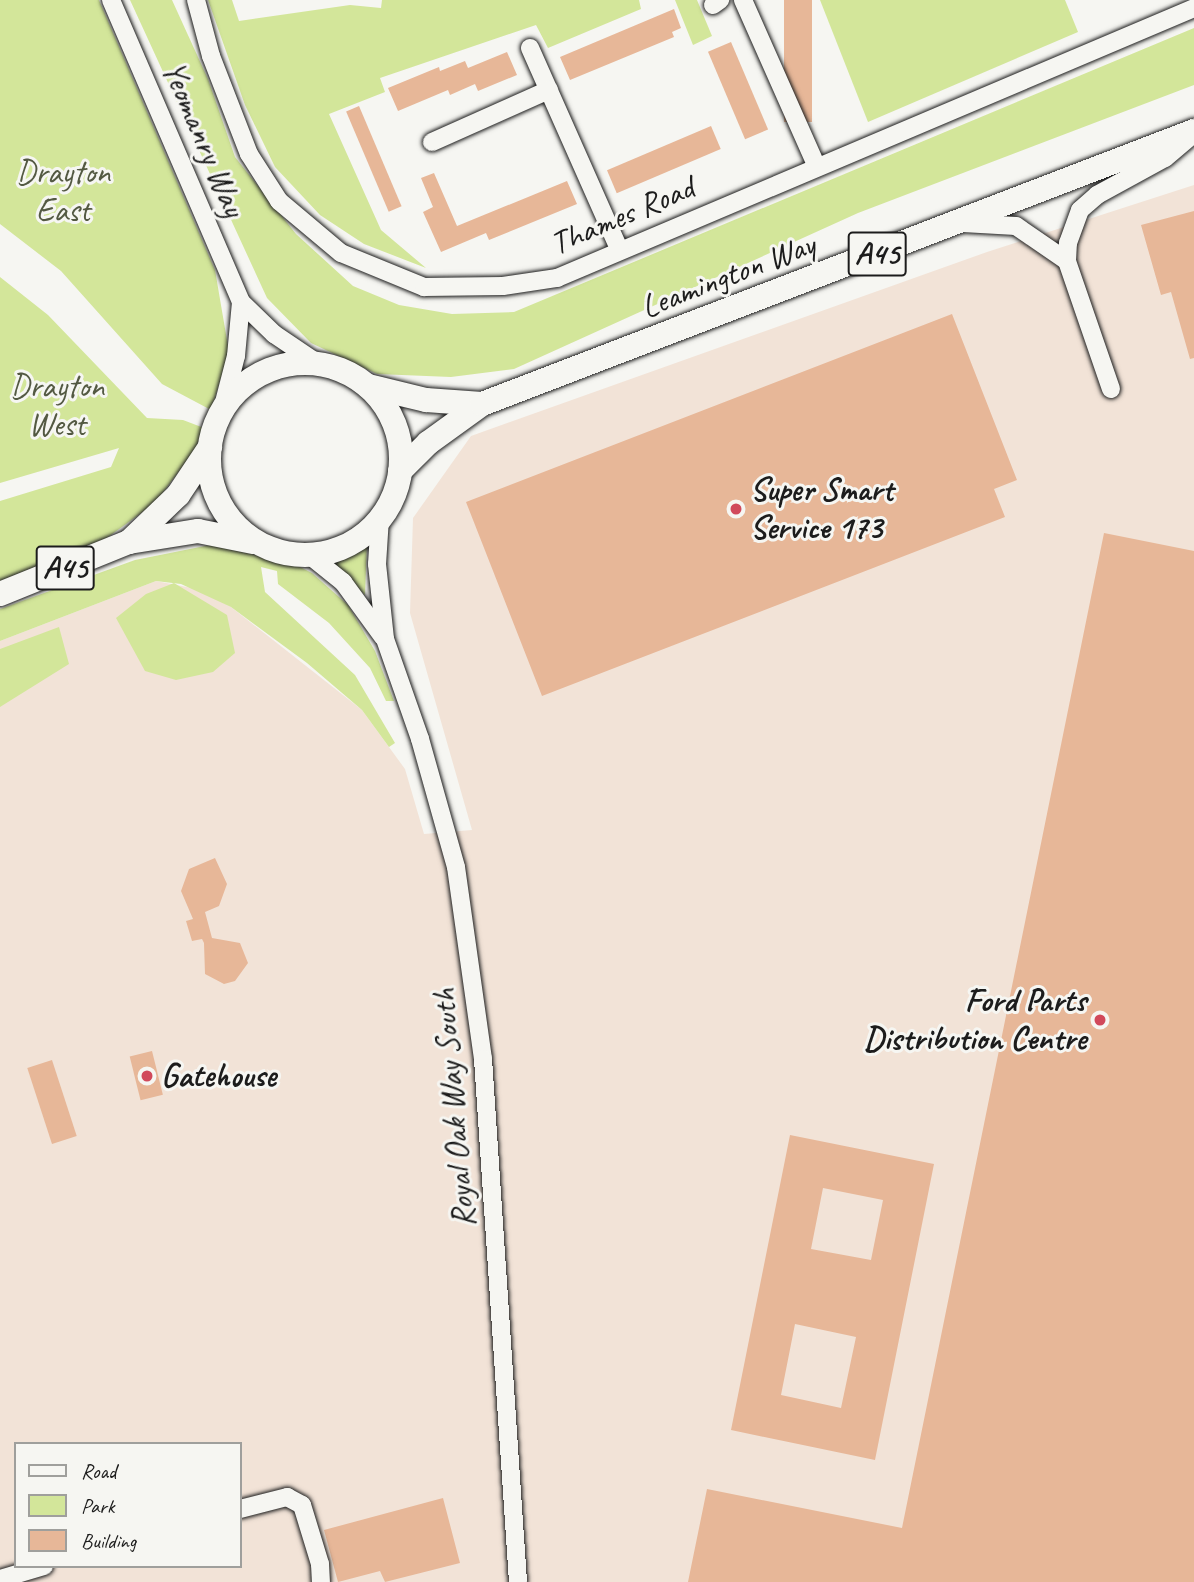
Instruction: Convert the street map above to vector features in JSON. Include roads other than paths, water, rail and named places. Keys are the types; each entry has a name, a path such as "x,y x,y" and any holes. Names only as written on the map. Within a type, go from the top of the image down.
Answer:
{"highway":[{"name":"Leamington Way","path":"400,471 428,443 482,404 1194,133"},
{"path":"282,365 320,365 341,369 369,386 387,408 399,437 400,471 391,502 380,518 354,542 327,553 295,555 261,544 237,527 218,500 209,469 210,446 222,410 235,392 261,373 282,365"},
{"name":"Leamington Way","path":"369,386 426,400 482,404"},
{"name":"A45","path":"129,542 178,495 210,446"},
{"name":"A45","path":"0,594 129,542 198,531 261,544"}],"street":[{"name":"Yeomanry Way","path":"111,0 241,302 274,334 320,365"},
{"name":"Thames Road","path":"196,0 211,56 249,153 279,201 341,253 424,287 503,286 556,278 816,165 1194,8"},
{"path":"743,0 816,165"},
{"path":"530,48 620,249"},
{"path":"432,142 549,90"},
{"path":"1111,389 1067,261 1068,243 1080,209 1194,133"},
{"path":"956,223 1016,226 1067,261"},
{"name":"Yeomanry Way","path":"222,410 236,356 241,302"},
{"name":"Royal Oak Way South","path":"380,518 377,564 385,639 420,739 456,867 487,1090 518,1582"},
{"name":"Royal Oak Way South","path":"308,554 343,582 385,639"},
{"path":"242,1508 287,1497 302,1505 320,1564 321,1582"},
{"path":"0,1579 37,1568"}],"place":[{"name":"Super Smart Service 173","path":"736,509"},
{"name":"Ford Parts Distribution Centre","path":"1100,1020"},
{"name":"Gatehouse","path":"147,1076"}],"park label":[{"name":"Drayton East","path":"63,192"},
{"name":"Drayton West","path":"57,406"}]}
